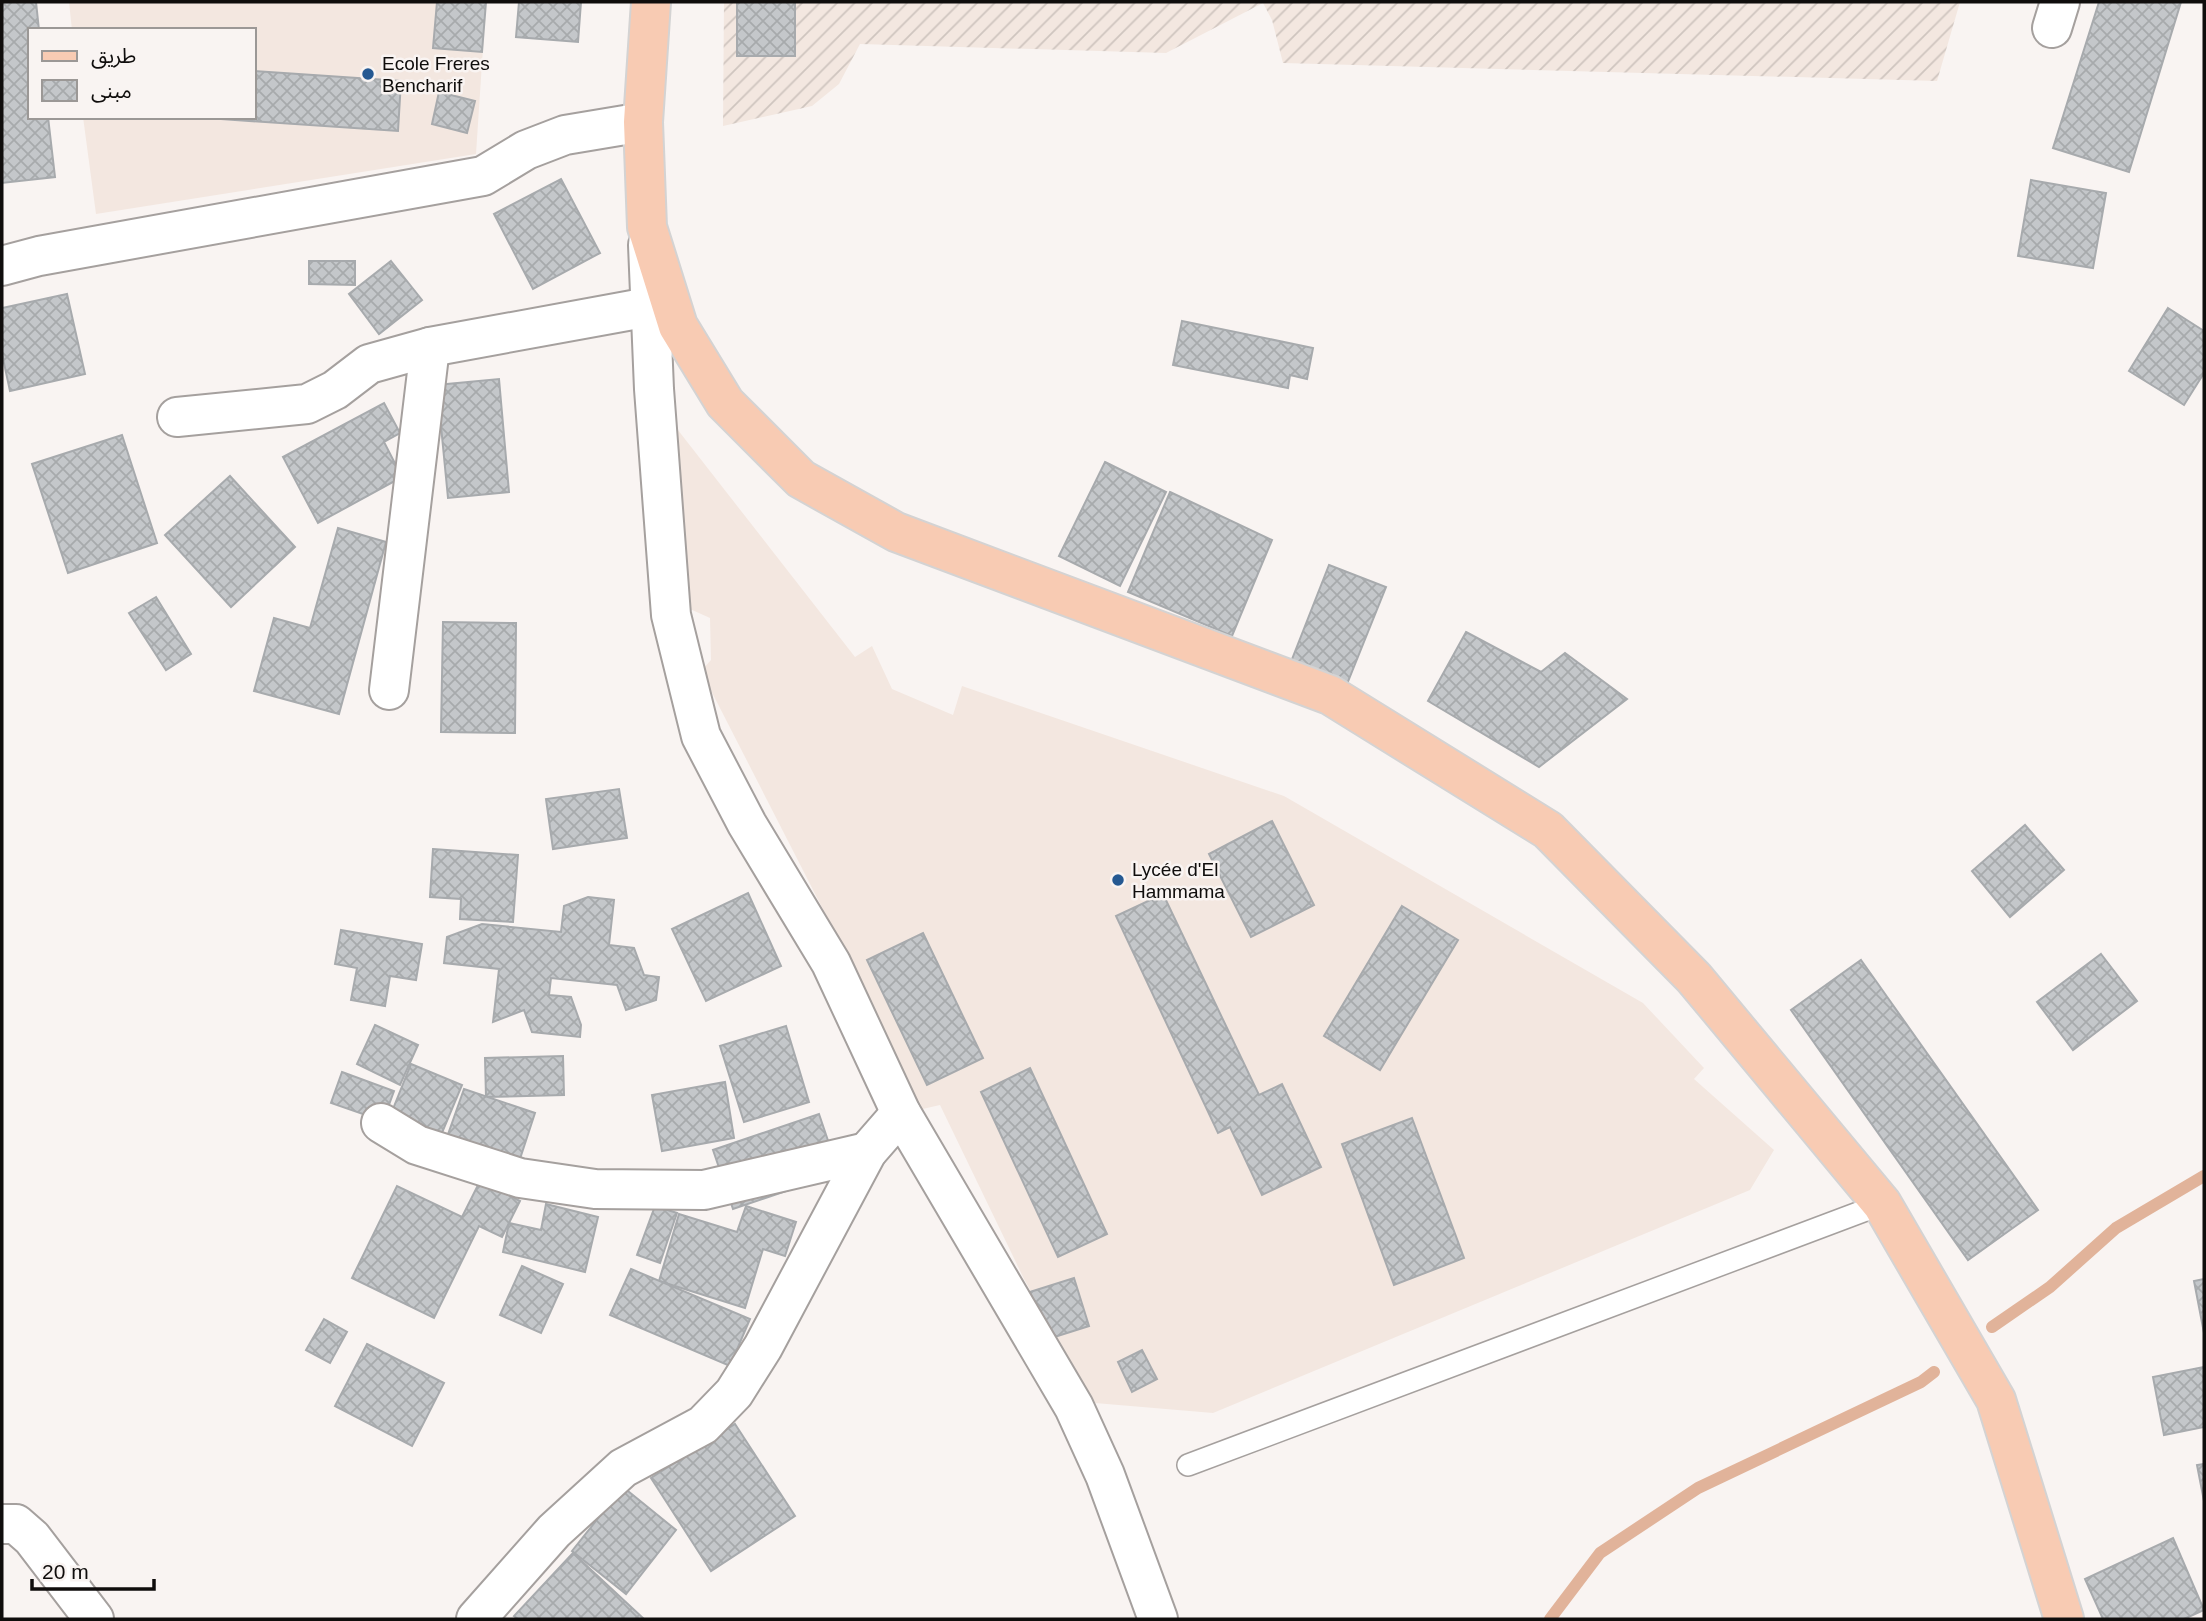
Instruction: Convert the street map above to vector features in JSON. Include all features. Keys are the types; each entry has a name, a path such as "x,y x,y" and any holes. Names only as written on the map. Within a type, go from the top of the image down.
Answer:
{"main road":[{"path":"651,2 643,122 647,227 678,326 725,403 801,479 896,532 1330,695 1548,830 1693,978 1882,1204 1996,1400 2064,1619"}],"street":[{"path":"2,266 39,256 483,176 526,150 565,135 643,122"},
{"path":"647,227 649,307 671,615 701,736 747,824 831,963 901,1113 1074,1407 1105,1475 1158,1619"},
{"path":"177,417 307,404 335,390 369,364 430,347 649,307"},
{"path":"389,690 430,347"},
{"path":"475,1619 554,1531 623,1468 702,1424 734,1393 763,1347 867,1152 901,1113"},
{"path":"381,1123 416,1145 520,1178 594,1189 704,1190 867,1152"},
{"path":"2,1524 16,1524 32,1538 94,1619"}],"lane":[{"path":"1188,1465 1882,1204"}],"shaded area":[{"name":"Ecole Freres Bencharif","path":"69,2 486,2 476,154 96,214 83,119 256,119 256,28 72,28"},
{"path":"724,2 1960,2 1937,81 1283,63 1272,20 1263,3 1166,53 860,44 839,84 812,106 723,126"},
{"name":"Lycée d'El Hammama","path":"667,416 855,657 872,646 892,689 953,715 962,686 1284,796 1643,1003 1704,1068 1694,1079 1774,1150 1750,1190 1213,1413 1095,1403 1024,1279 940,1105 914,1111 851,964 701,671 711,660 710,618 681,605"}],"building":[{"path":"2,2 36,2 39,28 28,28 28,119 48,119 55,177 2,183"},
{"path":"437,2 486,2 482,52 433,48"},
{"path":"519,2 581,2 578,42 516,37"},
{"path":"737,2 795,2 795,56 737,56"},
{"path":"2099,2 2181,2 2129,172 2053,148"},
{"path":"256,71 401,81 398,131 221,119 256,119"},
{"path":"439,92 475,101 467,133 432,124"},
{"path":"561,179 600,253 533,289 494,214"},
{"path":"2031,180 2106,193 2093,268 2018,256"},
{"path":"309,261 355,261 355,285 309,284"},
{"path":"391,261 422,300 379,334 349,294"},
{"path":"67,294 85,374 10,391 2,354 2,308"},
{"path":"2168,308 2204,331 2204,373 2184,405 2129,371"},
{"path":"1182,321 1313,348 1307,379 1290,375 1288,388 1173,365"},
{"path":"499,379 509,492 448,498 437,385"},
{"path":"384,403 400,433 384,442 402,477 318,523 283,457"},
{"path":"122,435 157,543 68,573 32,464"},
{"path":"1105,462 1166,492 1120,586 1059,556"},
{"path":"230,476 295,547 231,607 165,535"},
{"path":"1170,492 1272,540 1232,636 1128,592"},
{"path":"338,528 386,542 339,714 254,691 274,618 310,628"},
{"path":"1329,565 1386,587 1345,689 1289,667"},
{"path":"156,597 191,654 166,670 129,613"},
{"path":"443,622 516,623 515,733 441,732"},
{"path":"1466,632 1541,672 1565,653 1627,699 1539,767 1428,701"},
{"path":"619,789 627,838 553,849 546,799"},
{"path":"1272,821 1314,905 1251,937 1209,854"},
{"path":"2025,825 2064,870 2010,917 1972,871"},
{"path":"433,849 518,855 513,922 460,919 461,899 430,897"},
{"path":"748,893 781,966 706,1001 672,929"},
{"path":"1163,894 1259,1095 1282,1084 1321,1167 1262,1195 1230,1127 1218,1133 1116,916"},
{"path":"588,897 614,900 609,945 634,948 644,975 659,977 656,1000 626,1010 617,985 551,978 549,995 571,997 581,1025 580,1037 532,1032 524,1010 493,1022 499,969 444,963 447,937 482,924 561,932 564,906"},
{"path":"1402,906 1458,940 1380,1070 1324,1036"},
{"path":"341,930 422,944 416,980 390,976 385,1006 351,1000 357,968 335,964"},
{"path":"923,933 983,1058 927,1085 867,960"},
{"path":"2101,954 2137,1001 2073,1050 2037,1002"},
{"path":"1861,960 2038,1210 1968,1260 1791,1010"},
{"path":"375,1025 418,1045 400,1085 357,1064"},
{"path":"786,1026 809,1102 744,1122 720,1046"},
{"path":"563,1056 564,1095 486,1097 485,1058"},
{"path":"411,1064 462,1085 439,1140 389,1119"},
{"path":"1030,1068 1107,1234 1058,1257 981,1092"},
{"path":"342,1072 394,1091 383,1121 331,1103"},
{"path":"725,1082 734,1138 662,1151 652,1095"},
{"path":"464,1089 535,1113 517,1168 445,1143"},
{"path":"819,1114 839,1173 733,1209 713,1150"},
{"path":"1412,1118 1464,1258 1394,1285 1342,1144"},
{"path":"480,1181 520,1201 502,1237 479,1226 434,1318 352,1278 397,1186 462,1217"},
{"path":"546,1204 598,1217 585,1272 503,1252 509,1223 541,1230"},
{"path":"655,1206 677,1213 660,1263 637,1255"},
{"path":"746,1206 796,1222 785,1256 763,1249 745,1308 659,1281 679,1214 737,1232"},
{"path":"522,1266 563,1284 541,1333 500,1315"},
{"path":"631,1269 750,1319 730,1366 610,1315"},
{"path":"1074,1278 1089,1326 1045,1340 1030,1292"},
{"path":"2204,1279 2204,1333 2194,1281"},
{"path":"324,1319 347,1332 330,1363 306,1350"},
{"path":"367,1344 444,1383 412,1446 335,1406"},
{"path":"1142,1350 1157,1379 1132,1392 1118,1362"},
{"path":"2204,1367 2204,1427 2164,1435 2153,1377"},
{"path":"735,1424 795,1516 711,1571 651,1478"},
{"path":"2204,1464 2204,1501 2197,1465"},
{"path":"623,1487 676,1530 626,1594 572,1551"},
{"path":"2173,1538 2204,1610 2184,1619 2103,1619 2085,1579"},
{"path":"573,1553 644,1619 518,1619 514,1616"}],"waterway":[{"path":"1992,1327 2050,1287 2116,1228 2204,1176"},
{"path":"1550,1619 1600,1553 1698,1488 1921,1382 1934,1372"}],"place":[{"name":"Ecole Freres Bencharif","path":"368,74"},
{"name":"Lycée d'El Hammama","path":"1118,880"}]}
